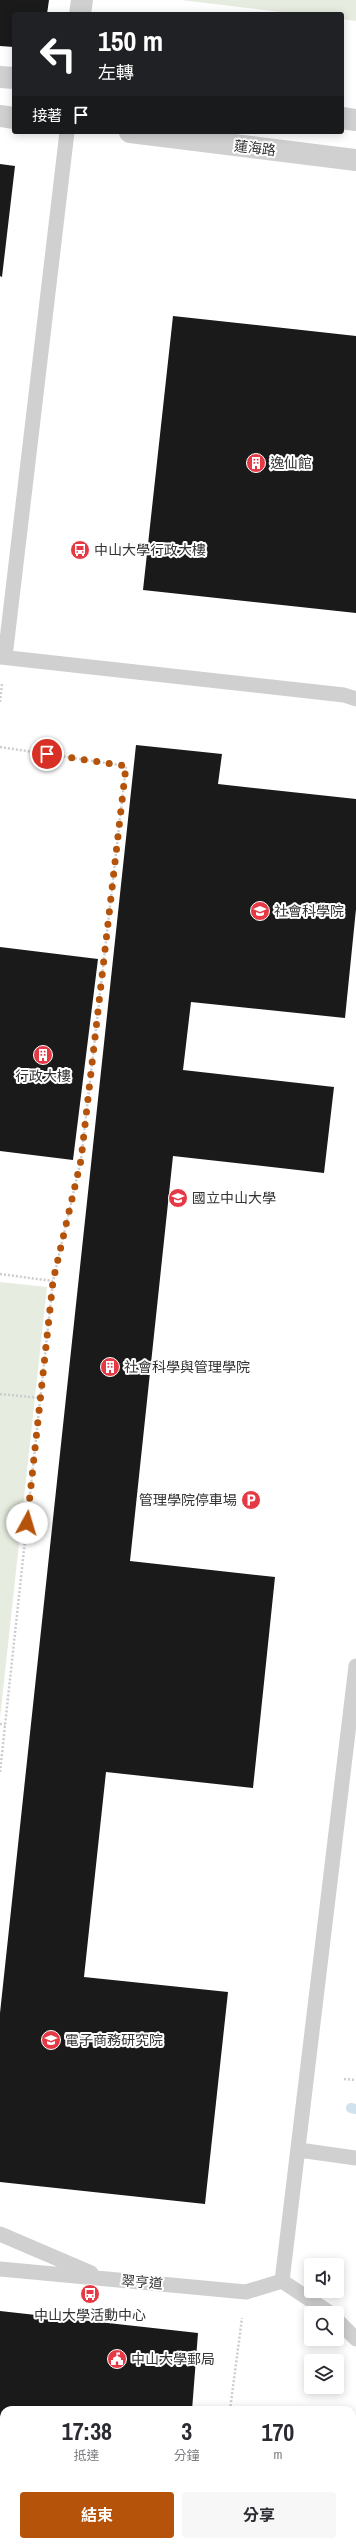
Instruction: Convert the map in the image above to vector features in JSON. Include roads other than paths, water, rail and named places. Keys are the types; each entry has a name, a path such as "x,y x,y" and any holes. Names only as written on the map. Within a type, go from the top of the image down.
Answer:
{"street":[{"path":"80,12 82,0"},
{"path":"0,77 12,78"},
{"path":"0,116 12,118"},
{"path":"344,118 356,120"},
{"name":"蓮海路","path":"146,134 356,160"}],"lane":[{"path":"67,134 2,657 344,695 356,699"},
{"path":"320,2306 282,2281 299,2150 356,1666"},
{"path":"299,2150 356,2158"},
{"path":"0,2234 105,2279"},
{"name":"翠亨道","path":"0,2269 246,2292 282,2281"}],"waterway":[{"path":"351,2108 356,2109"}],"place":[{"name":"逸仙館","path":"256,463"},
{"name":"中山大學行政大樓","path":"80,550"},
{"name":"社會科學院","path":"260,911"},
{"name":"行政大樓","path":"43,1055"},
{"name":"國立中山大學","path":"178,1198"},
{"name":"社會科學與管理學院","path":"110,1367"},
{"name":"管理學院停車場","path":"251,1500"},
{"name":"電子商務研究院","path":"51,2040"},
{"name":"中山大學活動中心","path":"90,2294"},
{"name":"中山大學郵局","path":"117,2359"}]}
